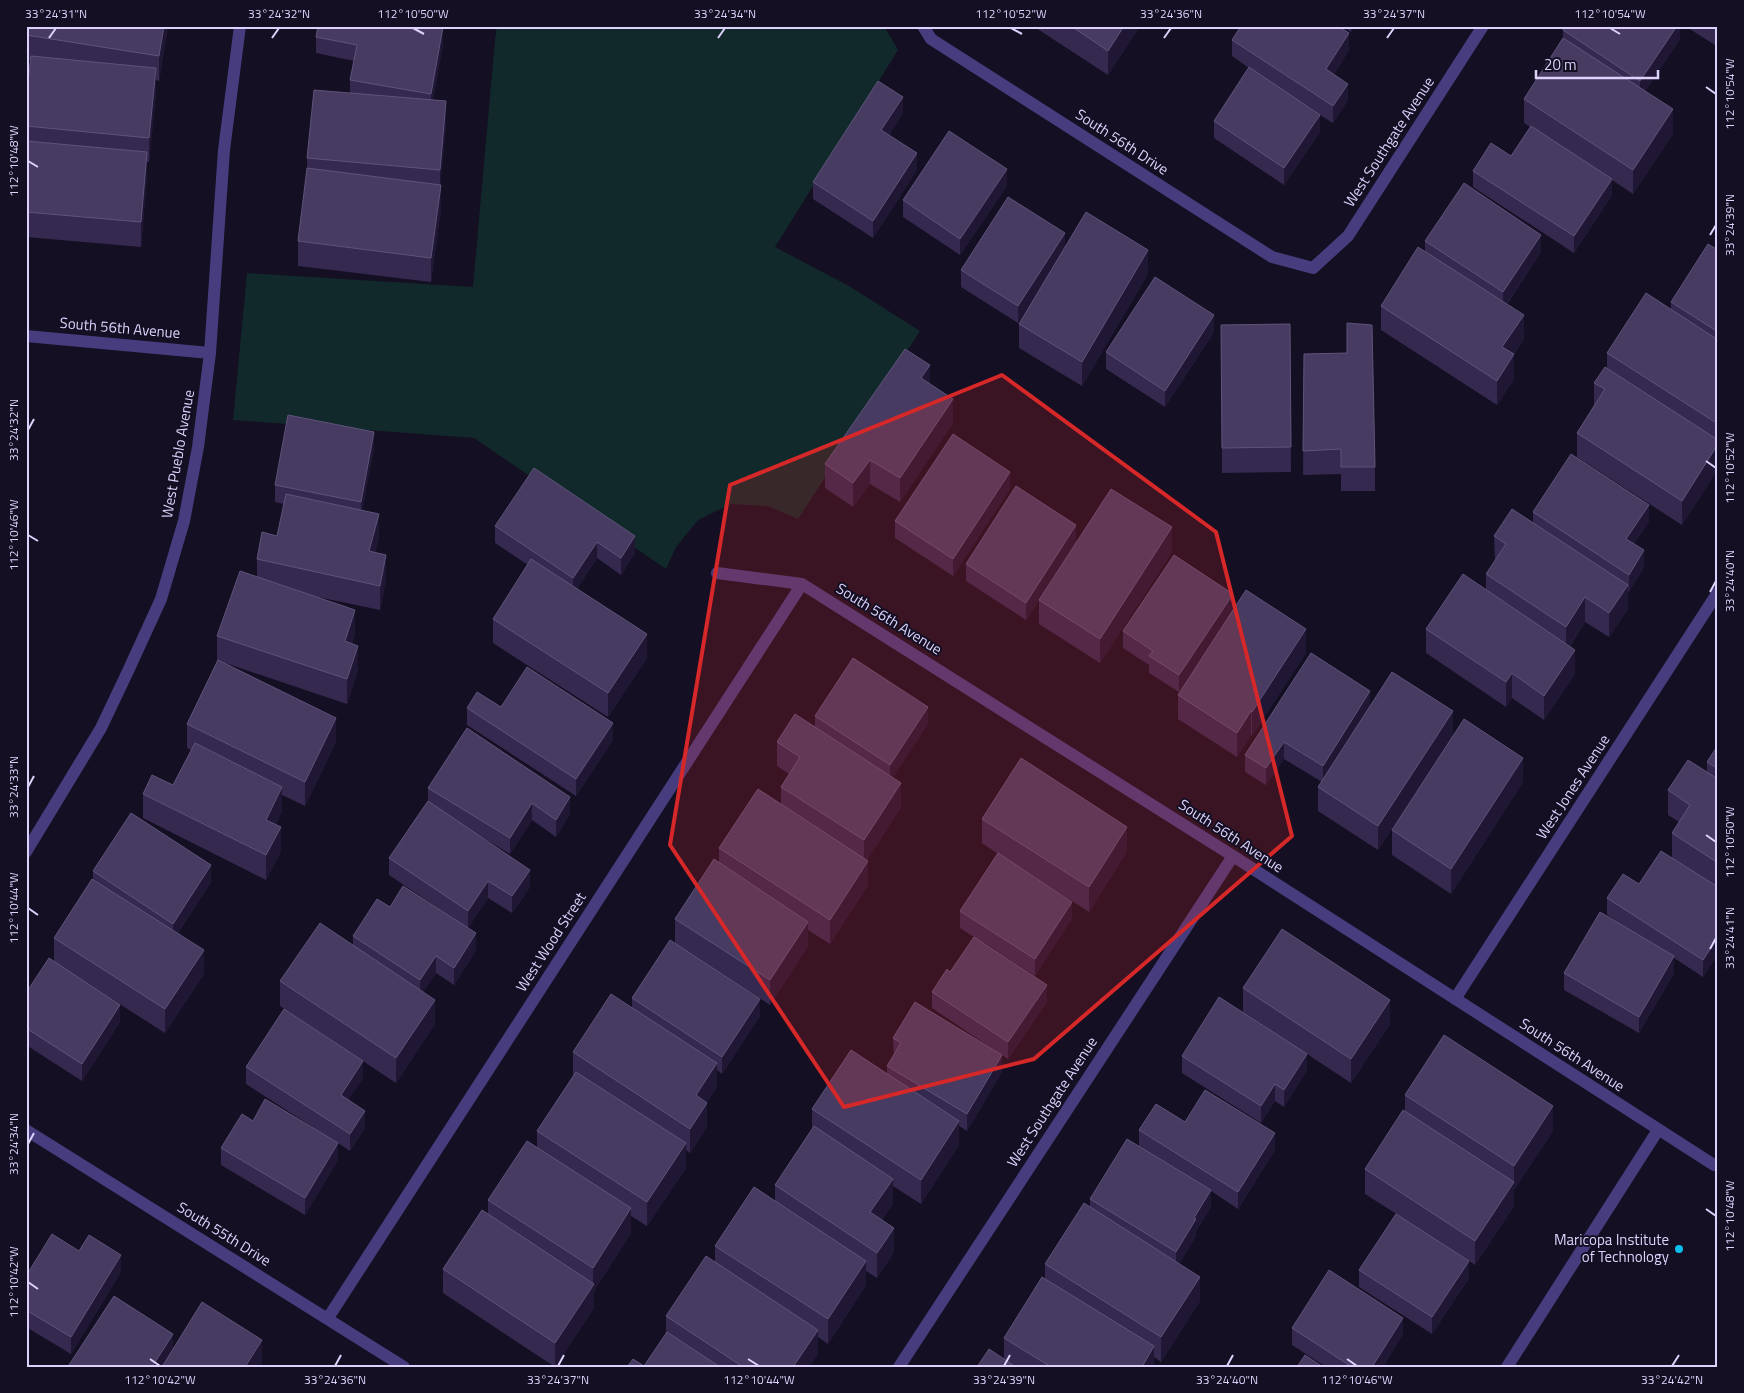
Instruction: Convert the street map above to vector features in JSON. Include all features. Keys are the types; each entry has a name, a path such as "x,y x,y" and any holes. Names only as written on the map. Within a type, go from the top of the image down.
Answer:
{"street":[{"name":"West Pueblo Avenue","path":"26,852 101,728 161,599 184,521 198,447 210,353 224,150 240,26"},
{"name":"South 56th Drive","path":"923,26 931,39 1272,257 1313,268"},
{"name":"West Southgate Avenue","path":"1313,268 1348,236 1483,26"},
{"name":"South 56th Avenue","path":"26,336 210,353"},
{"name":"South 56th Avenue","path":"717,573 802,584 1233,856 1714,1165"},
{"name":"West Wood Street","path":"328,1318 802,584"},
{"name":"West Jones Avenue","path":"1454,999 1718,592"},
{"name":"West Southgate Avenue","path":"899,1367 1233,856"},
{"name":"South 55th Drive","path":"26,1130 404,1367"},
{"path":"1507,1367 1658,1130"}],"highlighted area":[{"path":"1002,375 1216,532 1292,836 1034,1059 844,1107 670,845 730,485"}],"green space":[{"path":"497,26 884,26 898,50 775,247 849,286 920,331 798,519 768,506 731,504 698,520 676,547 666,569 474,438 233,420 247,273 473,287"}],"building":[{"path":"26,26 164,26 159,56 26,35"},
{"path":"318,26 443,27 431,94 350,80 357,45 316,37"},
{"path":"1071,26 1124,26 1108,51"},
{"path":"1241,26 1338,26 1349,33 1326,69 1348,84 1333,106 1232,40"},
{"path":"1566,26 1677,26 1640,81 1563,30"},
{"path":"1563,38 1673,109 1633,170 1524,99"},
{"path":"31,56 156,68 149,138 26,126 26,100"},
{"path":"1249,67 1320,115 1284,168 1214,121"},
{"path":"878,81 903,97 881,130 917,153 873,221 813,182"},
{"path":"314,90 446,101 440,170 307,158"},
{"path":"1531,126 1612,179 1574,236 1473,171 1491,143 1511,156"},
{"path":"949,131 1007,169 960,239 903,200"},
{"path":"26,141 147,152 141,222 26,212"},
{"path":"307,168 441,185 431,258 298,241"},
{"path":"1464,183 1541,235 1503,292 1425,241"},
{"path":"1008,197 1065,233 1018,306 961,270"},
{"path":"1086,212 1148,250 1082,362 1019,324"},
{"path":"1708,244 1718,250 1718,332 1671,302"},
{"path":"1418,247 1524,315 1502,347 1514,354 1497,381 1381,306"},
{"path":"1155,277 1214,315 1165,391 1106,352"},
{"path":"1646,293 1718,340 1718,424 1607,353"},
{"path":"1347,323 1372,325 1375,467 1341,467 1341,449 1303,451 1304,354 1347,353"},
{"path":"1290,324 1291,447 1222,448 1221,325"},
{"path":"905,349 930,365 921,378 953,399 900,478 870,460 853,483 825,464"},
{"path":"1605,367 1718,440 1718,444 1682,501 1577,433 1605,389 1594,383"},
{"path":"288,415 374,432 361,502 275,485"},
{"path":"953,434 1010,472 953,559 895,521"},
{"path":"1571,454 1649,505 1626,539 1644,550 1629,575 1533,512"},
{"path":"534,468 635,536 621,558 597,542 573,578 495,526"},
{"path":"1016,486 1076,525 1026,603 966,564"},
{"path":"1111,489 1172,527 1100,639 1039,600"},
{"path":"286,494 379,514 369,551 386,555 380,586 257,559 262,532 277,536"},
{"path":"1512,509 1628,585 1609,613 1585,597 1566,627 1486,574 1506,544 1494,536"},
{"path":"1174,555 1233,594 1179,675 1149,656 1153,651 1123,631"},
{"path":"531,559 647,634 608,693 493,619"},
{"path":"240,571 355,610 345,641 358,646 347,679 217,636"},
{"path":"1463,574 1575,650 1544,696 1512,673 1506,682 1426,629"},
{"path":"1246,590 1306,629 1237,733 1178,695"},
{"path":"1311,653 1370,691 1323,766 1284,742 1266,768 1245,755"},
{"path":"853,658 928,707 890,765 815,716"},
{"path":"218,660 336,718 305,782 187,724"},
{"path":"527,667 613,723 576,779 467,708 477,692 501,707"},
{"path":"1392,672 1453,711 1378,826 1318,787"},
{"path":"795,714 901,783 864,840 781,787 800,757 777,742"},
{"path":"1464,719 1523,758 1451,869 1392,830"},
{"path":"467,728 570,797 556,820 532,803 510,838 428,788"},
{"path":"195,743 282,787 266,820 281,827 266,855 143,794 152,775 173,785"},
{"path":"1718,745 1718,769 1707,762"},
{"path":"1021,758 1127,827 1089,887 982,819"},
{"path":"1688,760 1718,779 1718,863 1672,833 1690,805 1668,790"},
{"path":"758,789 868,861 830,920 719,848"},
{"path":"428,801 530,870 512,896 488,881 468,911 389,858"},
{"path":"131,813 211,865 173,924 93,871"},
{"path":"1661,851 1718,887 1718,937 1703,960 1607,898 1623,874 1639,884"},
{"path":"998,853 1072,902 1035,959 960,911"},
{"path":"714,859 808,922 770,980 675,919"},
{"path":"92,879 204,950 165,1009 54,938"},
{"path":"403,886 476,933 454,968 436,956 420,980 353,936 377,899 390,907"},
{"path":"1600,912 1674,956 1639,1017 1564,973"},
{"path":"320,923 435,1000 396,1058 280,981"},
{"path":"1282,929 1390,1000 1351,1059 1243,988"},
{"path":"974,937 1047,985 1008,1042 932,992 947,969 950,972"},
{"path":"670,940 760,999 722,1057 632,998"},
{"path":"49,958 120,1005 82,1064 26,1028 26,993"},
{"path":"611,994 717,1063 696,1095 707,1103 690,1129 573,1052"},
{"path":"1219,997 1307,1054 1284,1090 1275,1084 1261,1106 1182,1056"},
{"path":"915,1002 1002,1055 967,1114 887,1066 901,1043 893,1038"},
{"path":"284,1009 363,1061 341,1095 365,1111 350,1134 246,1067"},
{"path":"1444,1035 1553,1106 1514,1166 1405,1095"},
{"path":"851,1050 959,1121 921,1180 812,1109"},
{"path":"576,1072 686,1143 647,1202 537,1131"},
{"path":"1205,1090 1275,1133 1238,1192 1139,1130 1156,1104 1185,1122"},
{"path":"265,1099 338,1143 305,1198 221,1148 242,1114 253,1121"},
{"path":"1403,1110 1514,1182 1475,1241 1365,1169"},
{"path":"814,1126 893,1179 870,1212 894,1228 877,1253 775,1185"},
{"path":"1127,1139 1211,1190 1176,1252 1090,1199"},
{"path":"527,1141 631,1208 593,1268 488,1200"},
{"path":"754,1187 866,1261 828,1319 715,1246"},
{"path":"1084,1203 1200,1277 1161,1337 1045,1264"},
{"path":"482,1210 594,1284 555,1343 443,1269"},
{"path":"1396,1214 1469,1261 1432,1317 1359,1270"},
{"path":"52,1234 79,1251 89,1235 121,1255 71,1337 26,1310 26,1276"},
{"path":"706,1256 818,1330 793,1367 743,1367 666,1316"},
{"path":"1329,1270 1403,1318 1372,1367 1352,1367 1292,1328"},
{"path":"1042,1277 1154,1346 1142,1367 1051,1367 1004,1338"},
{"path":"114,1296 173,1334 152,1367 71,1367 69,1365"},
{"path":"202,1302 262,1340 245,1367 162,1367"},
{"path":"667,1332 720,1367 627,1367 633,1359 644,1366"},
{"path":"989,1349 1016,1367 977,1367"},
{"path":"1305,1355 1323,1367 1297,1367"}],"place":[{"name":"Maricopa Institute of Technology","path":"1679,1249"}]}
